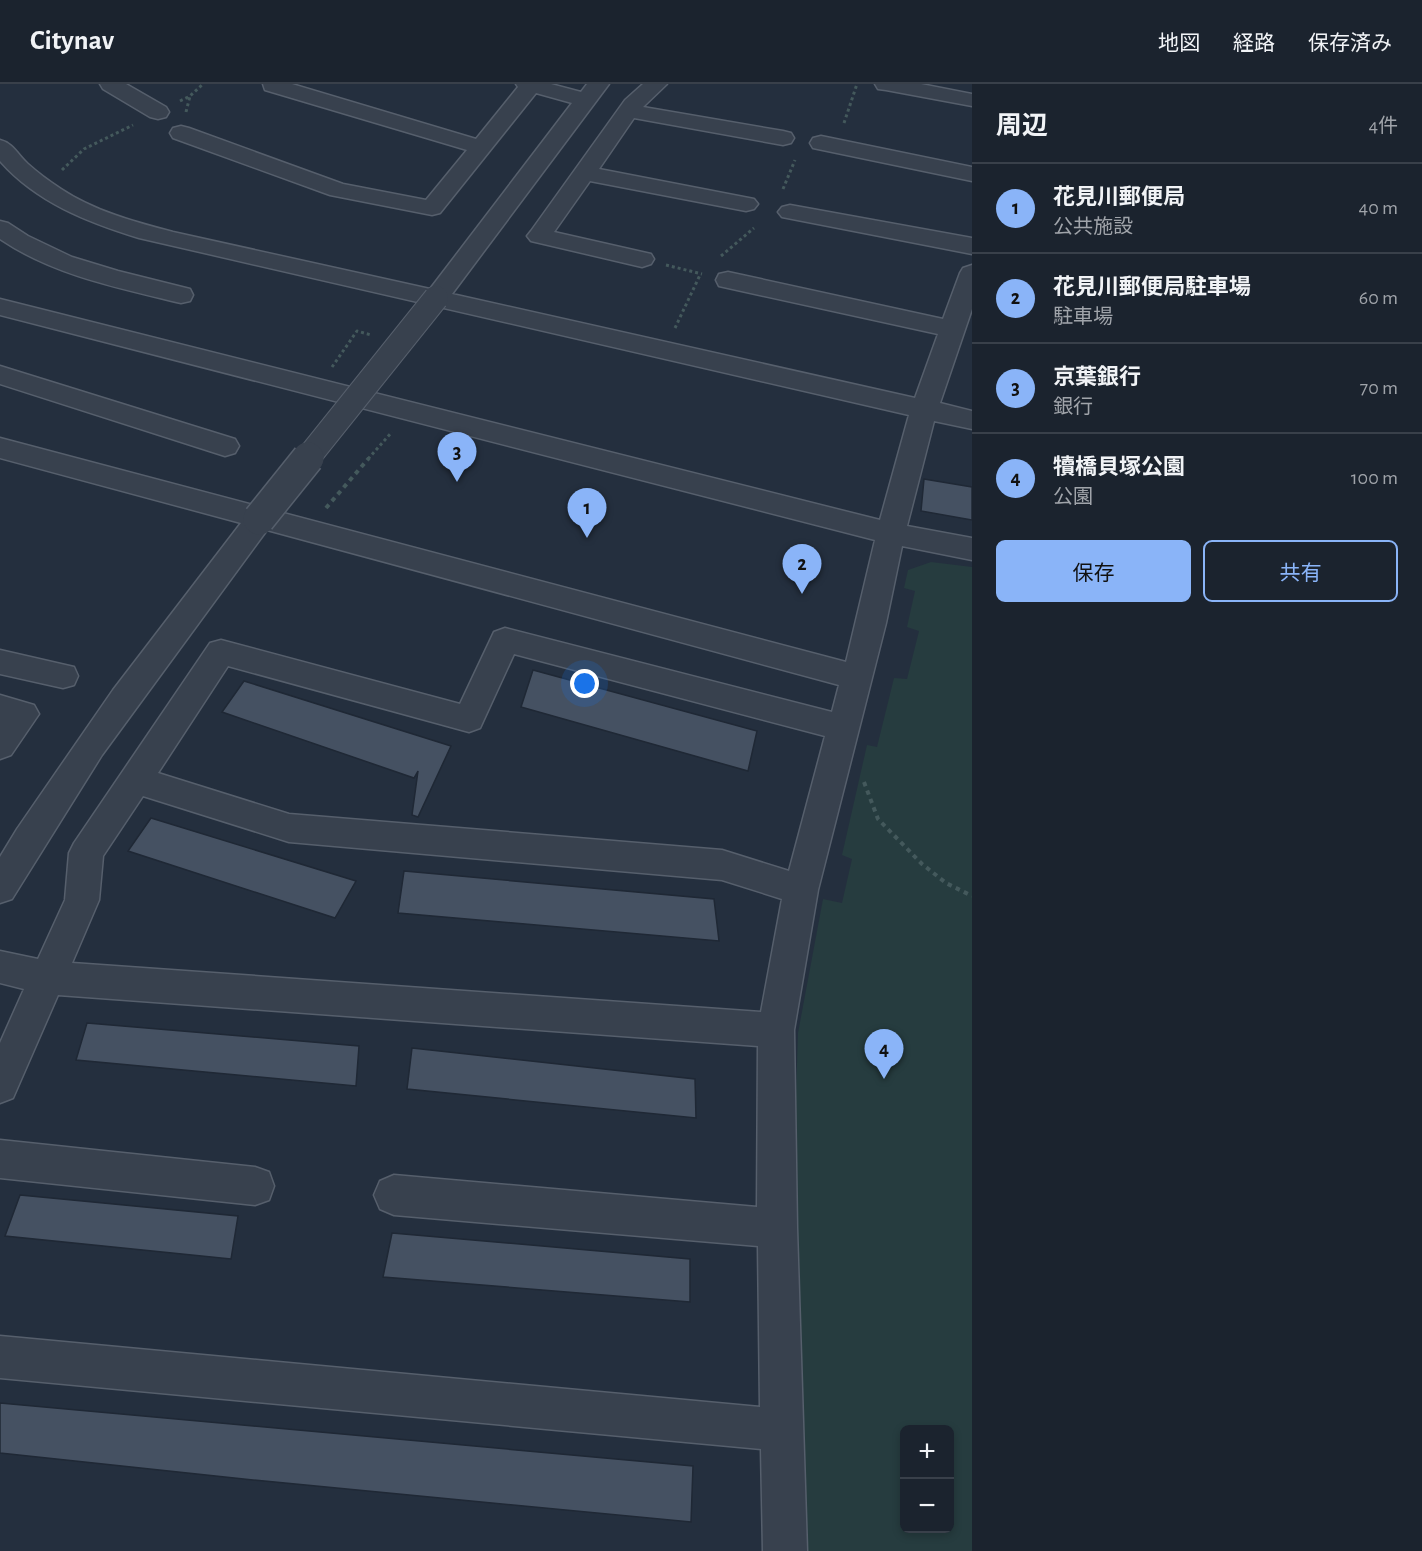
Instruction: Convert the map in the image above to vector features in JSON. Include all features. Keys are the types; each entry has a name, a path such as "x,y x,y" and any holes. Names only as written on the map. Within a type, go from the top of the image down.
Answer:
{"street":[{"path":"111,84 158,112"},
{"path":"0,888 30,835 85,753 259,519 436,298 592,92 529,84 432,208 338,190 181,134"},
{"path":"642,259 539,236 629,111 656,84"},
{"path":"886,84 972,100"},
{"path":"273,85 481,147"},
{"path":"629,111 783,138"},
{"path":"821,144 972,174"},
{"path":"0,147 23,174 43,188 94,216 130,228 972,420"},
{"path":"585,172 746,204"},
{"path":"0,183 23,174"},
{"path":"790,212 972,246"},
{"path":"0,228 9,235 63,262 181,295"},
{"path":"785,1551 777,1228 776,1030 801,891 871,623 891,533 924,410 960,324 972,273"},
{"path":"729,280 960,324"},
{"path":"0,307 891,533 972,549"},
{"path":"0,375 225,446"},
{"path":"0,448 857,677"},
{"path":"0,1085 82,900 86,854 221,652 469,719 505,640 844,728"},
{"path":"0,662 63,675"},
{"path":"0,708 23,714 0,746"},
{"path":"135,779 289,828 722,865 801,891"},
{"path":"0,967 48,978 776,1030"},
{"path":"0,1160 255,1186"},
{"path":"394,1196 777,1228"},
{"path":"0,1358 782,1430"}],"path":[{"path":"43,188 84,149 190,96 203,84"},
{"path":"642,259 729,280"},
{"path":"306,531 410,411"},
{"path":"862,778 878,819 922,864 946,883 972,896"}],"green space":[{"path":"931,562 972,567 972,1551 806,1551 795,1125 798,1033 823,899 842,903 852,859 842,855 867,745 877,747 894,678 907,679 919,631 907,627 915,591 904,588 908,570"}],"building":[{"path":"924,479 972,487 972,520 921,511"},
{"path":"533,670 757,731 748,771 521,707"},
{"path":"244,681 451,746 418,817 412,815 418,771 414,778 222,712"},
{"path":"151,818 356,881 335,918 128,851"},
{"path":"404,871 714,899 719,941 398,913"},
{"path":"87,1023 359,1046 356,1086 76,1060"},
{"path":"412,1048 695,1079 696,1118 407,1089"},
{"path":"20,1195 238,1216 231,1259 5,1236"},
{"path":"392,1233 690,1259 690,1302 383,1277"},
{"path":"0,1403 693,1466 691,1522 0,1453"}],"place":[{"name":"京葉銀行","path":"457,482"},
{"name":"花見川郵便局","path":"587,538"},
{"name":"花見川郵便局駐車場","path":"802,594"},
{"name":"犢橋貝塚公園","path":"884,1079"}]}
